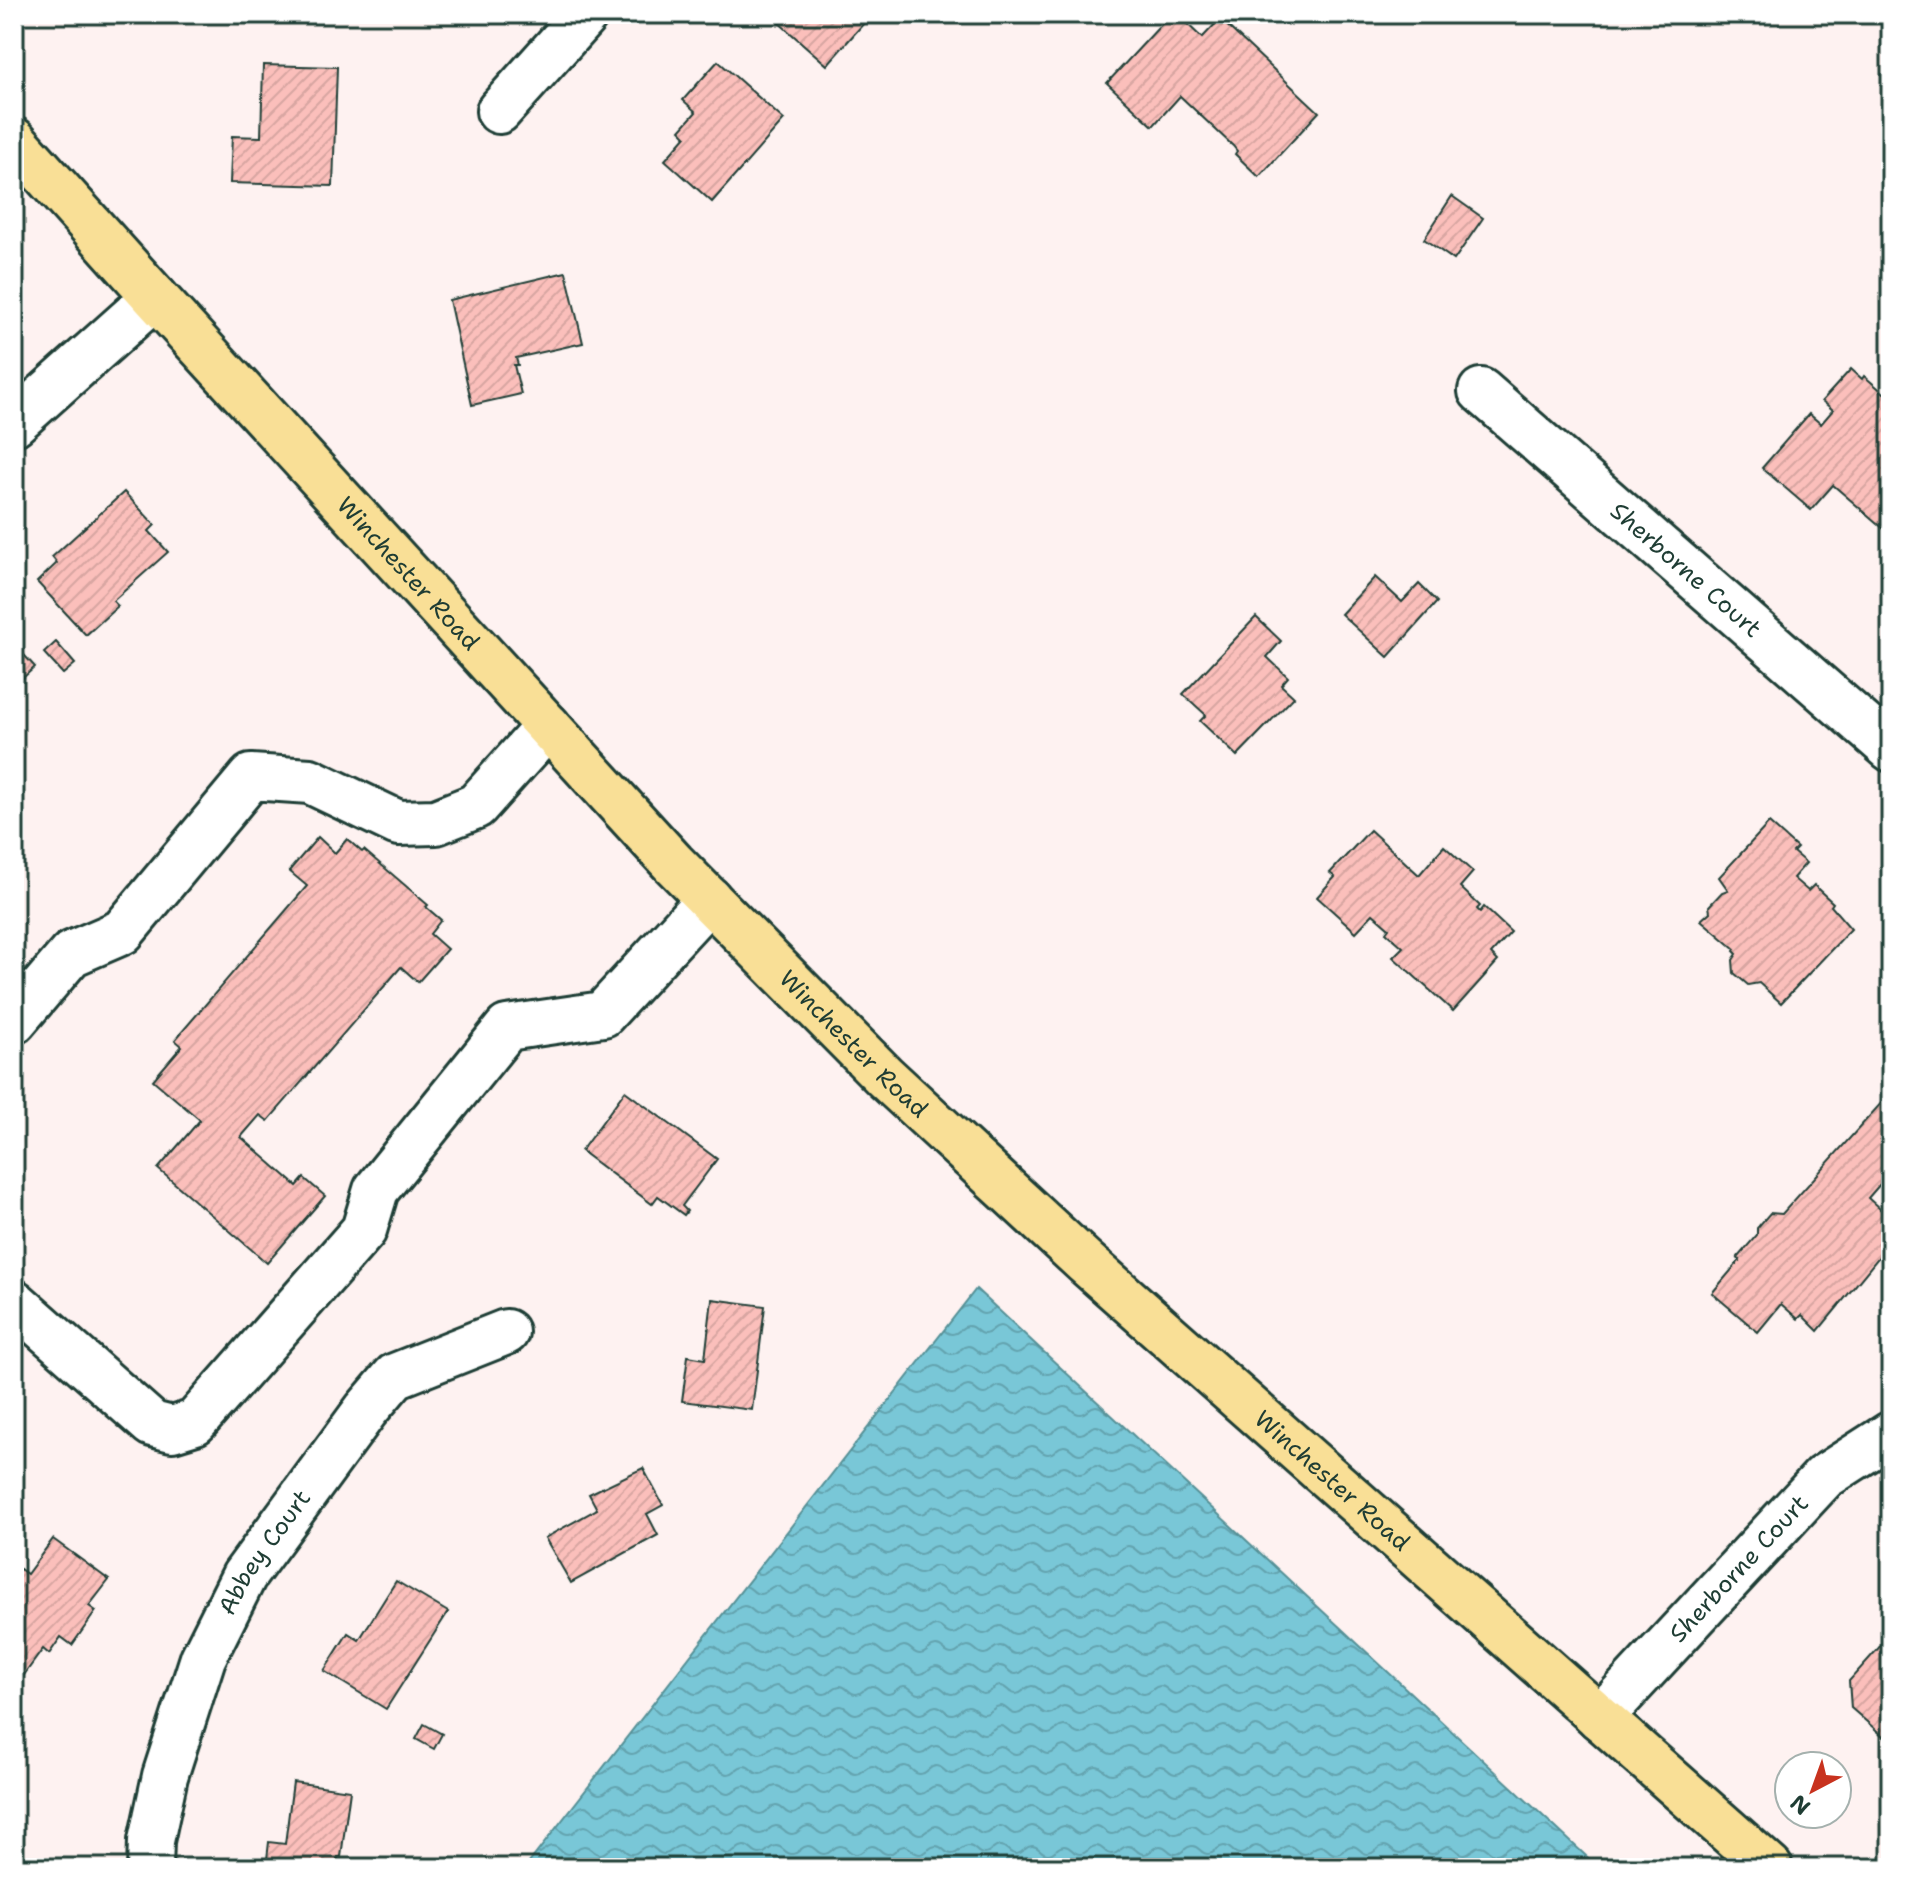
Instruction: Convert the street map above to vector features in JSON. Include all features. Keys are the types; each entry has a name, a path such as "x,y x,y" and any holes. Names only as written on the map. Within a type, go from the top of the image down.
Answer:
{"main road":[{"name":"Winchester Road","path":"14,140 548,726 709,899 884,1076 1086,1263 1770,1868"}],"street":[{"path":"499,111 586,14"},
{"path":"14,423 155,297"},
{"name":"Sherborne Court","path":"1481,391 1891,749"},
{"path":"14,1021 71,954 122,932 251,777 310,781 398,823 436,822 476,806 548,726"},
{"path":"14,1302 152,1424 172,1429 195,1422 364,1230 376,1190 507,1028 603,1014 709,899"},
{"name":"Abbey Court","path":"150,1868 151,1841 165,1776 203,1658 244,1576 366,1410 395,1376 506,1332"},
{"name":"Sherborne Court","path":"1600,1718 1824,1477 1891,1434"}],"water":[{"path":"976,1289 1599,1868 525,1868"}],"building":[{"path":"769,14 872,14 827,65"},
{"path":"1171,14 1177,14 1202,38 1220,19 1319,112 1259,177 1235,154 1237,151 1233,146 1180,96 1153,126 1107,83"},
{"path":"718,61 784,120 712,202 665,160 686,136 680,130 696,112 683,100"},
{"path":"263,65 337,67 333,186 230,183 232,136 261,137"},
{"path":"1452,196 1483,218 1454,260 1424,239"},
{"path":"566,272 583,343 516,358 518,365 514,365 521,394 472,405 449,300"},
{"path":"1851,369 1891,399 1891,535 1833,485 1811,510 1762,468 1809,414 1821,424 1833,410 1822,401"},
{"path":"124,492 155,525 149,531 168,552 113,601 118,606 86,635 37,582 57,563 52,557"},
{"path":"1375,577 1402,602 1419,584 1437,602 1388,657 1341,614"},
{"path":"1256,617 1281,641 1267,657 1288,677 1281,685 1294,697 1237,756 1200,721 1206,715 1183,694"},
{"path":"56,642 75,664 63,674 44,653"},
{"path":"14,644 35,667 14,686"},
{"path":"1769,823 1797,848 1793,852 1806,863 1793,878 1808,891 1814,885 1833,903 1831,906 1851,929 1781,1003 1759,983 1748,985 1734,973 1735,949 1701,920 1710,912 1709,906 1728,890 1719,877"},
{"path":"1370,830 1419,875 1444,846 1473,872 1460,887 1480,906 1477,909 1480,912 1484,907 1511,932 1491,954 1498,961 1453,1011 1393,957 1403,947 1386,932 1389,928 1373,914 1356,932 1317,897 1335,877 1330,873"},
{"path":"318,837 335,853 347,839 428,905 426,907 441,920 430,934 447,949 418,982 401,967 268,1121 260,1115 241,1137 297,1186 304,1178 325,1196 267,1263 158,1169 200,1120 153,1080 182,1046 175,1040 307,886 289,871"},
{"path":"625,1091 717,1159 682,1206 687,1211 684,1215 658,1196 652,1204 581,1151"},
{"path":"1891,1092 1891,1192 1881,1183 1868,1198 1891,1219 1891,1242 1818,1331 1802,1315 1798,1319 1781,1304 1758,1332 1712,1293 1740,1260 1737,1258 1757,1235 1757,1228 1770,1213 1782,1214"},
{"path":"712,1299 765,1306 752,1410 682,1401 688,1356 705,1359"},
{"path":"643,1468 663,1505 647,1514 658,1535 571,1583 545,1538 597,1509 589,1494"},
{"path":"53,1539 109,1580 89,1606 96,1611 72,1645 61,1637 49,1654 43,1649 21,1679 14,1674 14,1577 20,1569 27,1574"},
{"path":"396,1581 448,1612 386,1709 324,1671 348,1633 359,1640"},
{"path":"1882,1644 1891,1651 1891,1743 1851,1708 1849,1681"},
{"path":"424,1724 442,1734 434,1749 416,1739"},
{"path":"293,1782 350,1790 337,1868 266,1868 269,1842 285,1844"}]}
